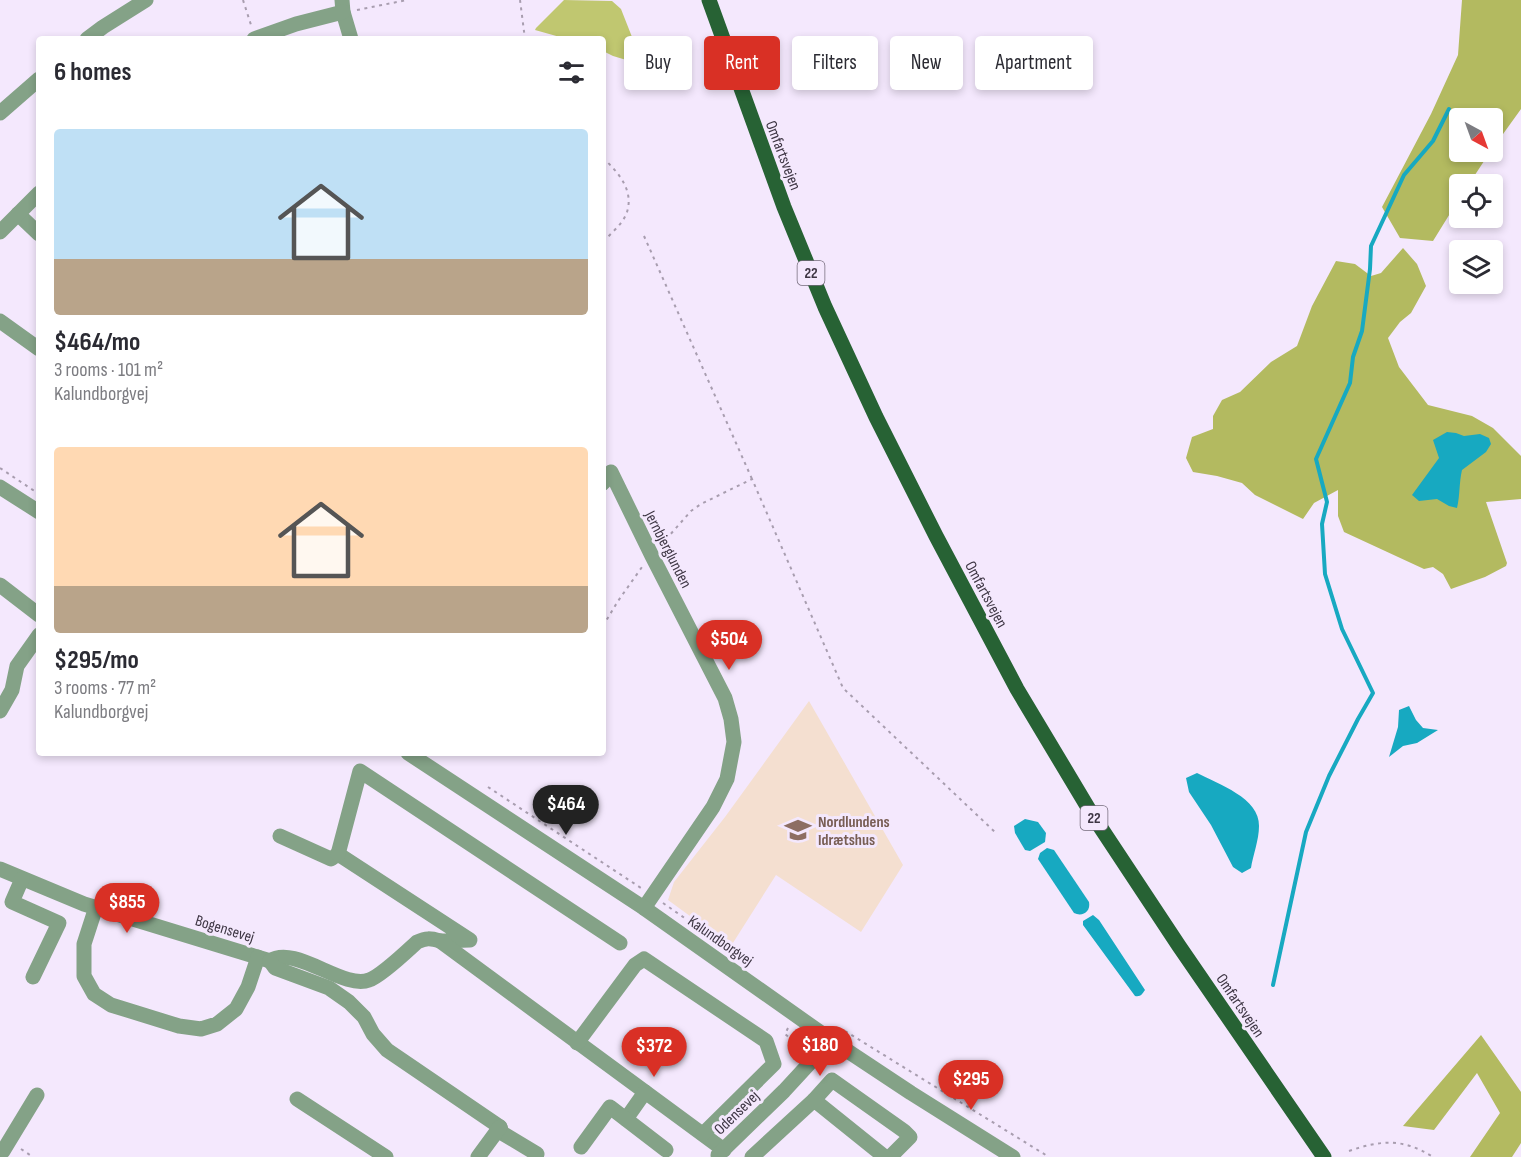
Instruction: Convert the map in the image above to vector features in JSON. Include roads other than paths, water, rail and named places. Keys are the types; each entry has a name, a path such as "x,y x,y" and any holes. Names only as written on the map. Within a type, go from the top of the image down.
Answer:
{"main road":[{"name":"Omfartsvejen","path":"709,0 784,207 825,307 901,466 1017,689 1093,816 1324,1157"}],"street":[{"path":"91,36 146,0"},
{"path":"262,36 343,6 350,36"},
{"path":"0,113 36,82"},
{"path":"0,232 36,196"},
{"path":"18,214 36,231"},
{"path":"0,321 36,347"},
{"name":"Jernbjerglunden","path":"606,479 611,472 725,698 732,719 734,742 727,779 713,807 649,902"},
{"path":"0,487 36,510"},
{"path":"0,585 36,613"},
{"path":"0,711 12,690 16,666 36,639"},
{"name":"Kalundborgvej","path":"413,756 649,902 836,1034 911,1093 1013,1157"},
{"path":"280,836 331,859 338,854 360,771 620,943"},
{"path":"264,959 291,957 358,982 375,977 425,938 440,941 470,940 338,854"},
{"name":"Bogensevej","path":"0,869 96,908 264,959"},
{"path":"22,879 12,902 59,922 33,977"},
{"path":"96,908 84,944 84,976 94,994 111,1005 179,1026 201,1029 217,1024 236,1009 264,959"},
{"path":"440,941 703,1134 720,1153"},
{"path":"264,959 275,968 329,988 349,1002 364,1017 373,1034 387,1050 500,1127 502,1133 537,1154"},
{"path":"571,1038 635,965 644,959 766,1041 774,1064 703,1134"},
{"name":"Odensevej","path":"720,1153 784,1091 836,1034"},
{"path":"752,1157 814,1100 832,1080 910,1137 890,1157"},
{"path":"626,1119 645,1092"},
{"path":"5,1153 37,1095"},
{"path":"297,1098 386,1157"},
{"path":"814,1100 885,1157"},
{"path":"581,1147 610,1107 666,1150"},
{"path":"478,1157 500,1127"}],"water":[{"path":"1447,432 1464,436 1480,434 1489,438 1491,444 1486,452 1462,470 1457,508 1437,499 1419,501 1412,495 1439,458 1433,440"},
{"path":"1409,706 1423,728 1438,730 1417,743 1403,746 1389,757 1398,727 1399,710"},
{"path":"1197,773 1236,793 1253,807 1259,831 1251,868 1242,873 1233,867 1211,825 1189,792 1186,778"},
{"path":"1025,819 1038,822 1046,833 1045,842 1030,851 1025,850 1015,833 1014,826"},
{"path":"1047,848 1054,850 1089,902 1089,908 1085,913 1074,913 1038,859 1040,853"},
{"path":"1093,915 1099,920 1145,990 1140,996 1135,996 1083,925 1083,921"}],"waterway":[{"path":"1273,985 1306,832 1329,776 1373,693 1342,629 1325,574 1322,524 1327,502 1316,459 1350,383 1353,357 1362,331 1371,246 1404,175 1433,141 1449,109"}],"place":[{"name":"Nordlundens Idrætshus","path":"798,830"}]}
